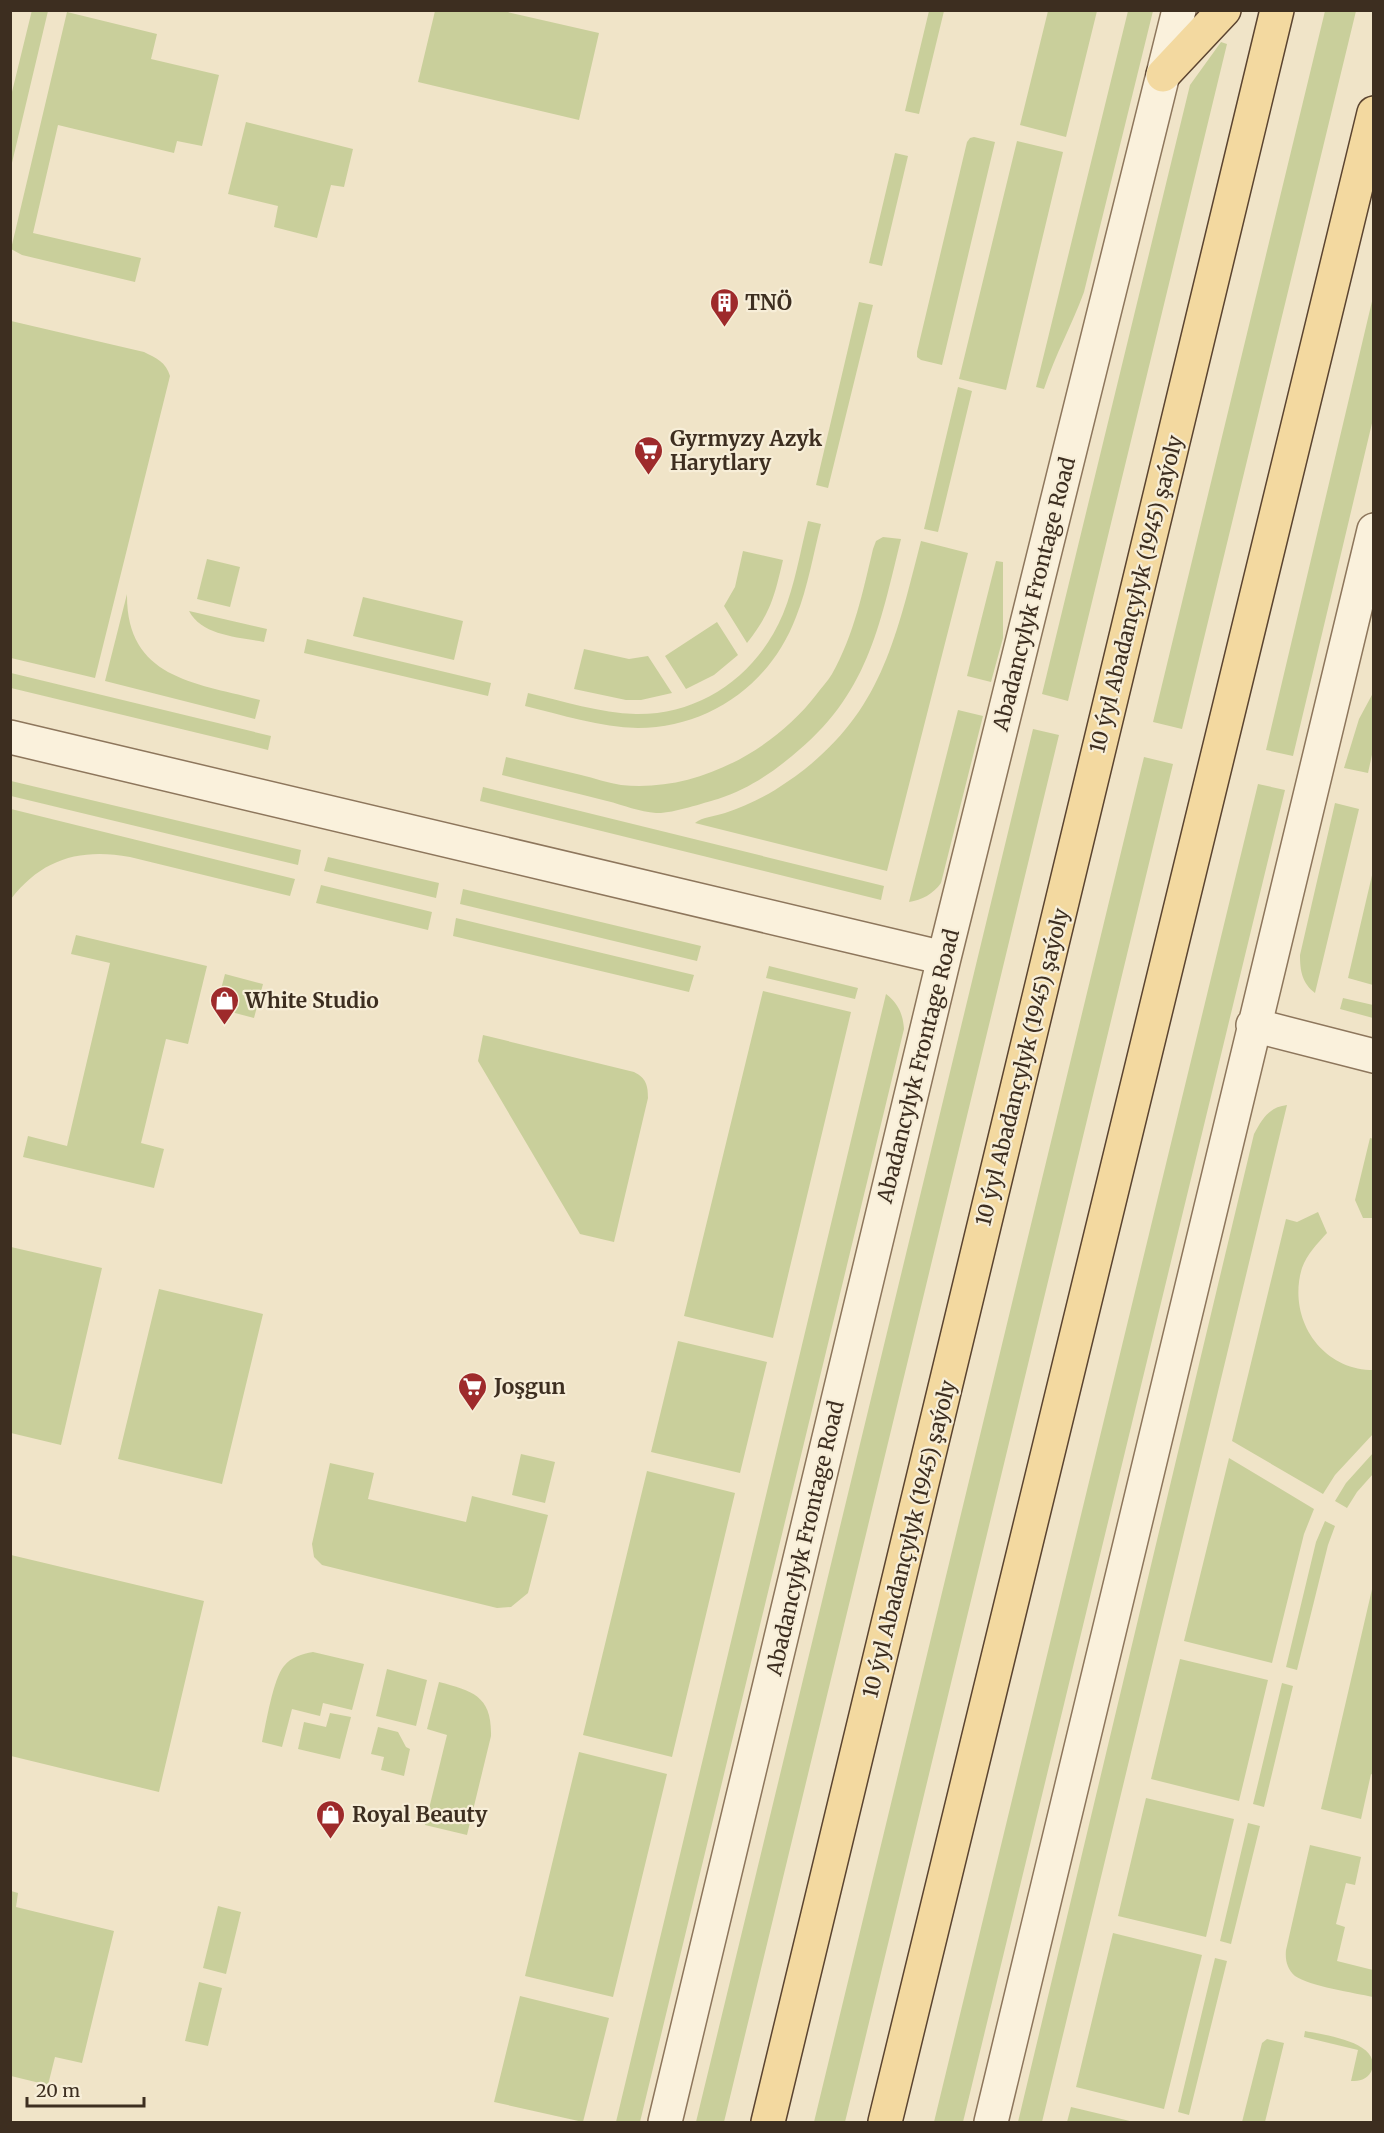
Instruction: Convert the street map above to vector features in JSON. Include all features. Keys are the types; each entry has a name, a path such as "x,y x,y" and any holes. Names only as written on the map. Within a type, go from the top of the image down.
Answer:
{"main road":[{"path":"1163,75 1224,10"},
{"name":"10 ýyl Abadançylyk (1945) şaýoly","path":"768,2122 1277,10"},
{"path":"885,2122 1374,113"}],"street":[{"name":"Abadancylyk Frontage Road","path":"665,2122 944,958 1179,10"},
{"path":"991,2122 1253,1025 1374,530"},
{"path":"10,737 944,958"},
{"path":"1253,1025 1374,1056"}],"green space":[{"path":"32,10 48,11 11,167 11,96"},
{"path":"435,11 503,11 599,33 579,120 418,82"},
{"path":"929,11 944,11 919,114 905,111"},
{"path":"1048,11 1097,11 1066,137 1020,125"},
{"path":"1128,11 1153,11 1084,292 1044,389 1036,387"},
{"path":"1325,11 1356,11 1182,729 1153,722"},
{"path":"67,12 157,34 151,59 219,75 202,146 177,141 174,153 58,125 33,233 141,258 135,282 22,255 11,249"},
{"path":"1221,42 1227,44 1068,701 1042,694 1190,85"},
{"path":"246,122 353,149 344,187 331,185 317,238 274,227 278,206 228,194"},
{"path":"974,137 995,142 942,365 921,360 917,357 917,352 967,142"},
{"path":"1017,141 1063,152 1006,390 959,379"},
{"path":"895,153 908,156 882,266 869,263"},
{"path":"1373,297 1373,419 1293,756 1266,750"},
{"path":"859,302 873,305 828,488 816,485"},
{"path":"11,321 144,352 163,364 170,376 95,678 11,658"},
{"path":"958,387 972,391 938,532 924,529"},
{"path":"808,521 821,524 796,617 771,663 754,682 734,698 713,711 689,720 664,726 638,728 595,723 525,706 528,693 609,711 636,714 660,712 705,699 725,687 759,655 783,614 791,592"},
{"path":"883,537 901,539 877,631 854,684 838,709 818,733 792,756 757,781 718,799 678,810 656,813 502,775 506,757 616,784 649,786 703,775 754,751 798,716 832,674 852,628 873,549 876,541"},
{"path":"921,541 968,553 887,871 695,823 738,808 775,790 810,765 837,739 859,711 890,651"},
{"path":"743,551 783,560 771,604 747,643 724,606 735,587"},
{"path":"207,559 240,567 230,607 197,599"},
{"path":"996,561 1003,562 1003,638 991,682 967,676"},
{"path":"127,594 130,622 138,644 152,660 169,672 190,681 260,700 255,719 105,681"},
{"path":"363,597 463,621 454,660 353,636"},
{"path":"189,611 267,629 264,642 233,637 212,630 203,626"},
{"path":"717,622 738,655 714,675 686,689 665,656"},
{"path":"307,639 491,683 488,696 304,653"},
{"path":"584,649 629,659 648,656 672,693 641,700 626,700 574,689"},
{"path":"11,673 271,736 268,750 11,688"},
{"path":"1373,693 1373,750 1368,773 1344,768 1359,719"},
{"path":"958,710 983,716 941,883 927,896 909,902"},
{"path":"1033,729 1059,735 724,2122 696,2122"},
{"path":"1144,757 1173,764 845,2122 814,2122"},
{"path":"11,781 301,850 298,865 11,796"},
{"path":"1258,784 1285,790 963,2122 934,2122"},
{"path":"483,787 884,886 881,900 480,801"},
{"path":"1335,803 1359,809 1315,993 1307,985 1303,976 1300,955"},
{"path":"11,809 295,879 290,896 130,857 95,854 63,860 49,866 23,885 11,899"},
{"path":"328,857 439,883 436,898 324,871"},
{"path":"1373,871 1374,985 1348,978"},
{"path":"321,885 432,912 428,930 316,903"},
{"path":"463,889 701,946 697,961 460,904"},
{"path":"456,918 694,975 689,992 453,936"},
{"path":"76,935 207,966 188,1044 166,1039 141,1143 164,1149 154,1188 23,1157 28,1136 67,1146 110,963 71,954"},
{"path":"769,966 858,988 855,999 766,978"},
{"path":"225,974 263,984 254,1018 216,1008"},
{"path":"763,991 851,1012 773,1338 684,1316"},
{"path":"886,994 899,1009 904,1029 640,2122 616,2122"},
{"path":"1343,998 1373,1005 1373,1018 1340,1009"},
{"path":"483,1035 634,1072 644,1079 648,1098 614,1242 580,1234 478,1061"},
{"path":"1287,1105 1042,2122 1018,2122 1254,1134 1271,1111"},
{"path":"1370,1138 1374,1139 1373,1218 1363,1218 1355,1200"},
{"path":"1318,1212 1327,1233 1309,1254 1302,1268 1299,1305 1304,1322 1312,1337 1324,1351 1338,1361 1355,1368 1374,1370 1373,1434 1335,1475 1323,1494 1232,1441 1286,1219 1297,1222"},
{"path":"11,1247 102,1268 61,1445 11,1433"},
{"path":"159,1289 263,1314 222,1484 118,1459"},
{"path":"678,1341 767,1362 740,1473 651,1452"},
{"path":"1373,1453 1373,1474 1347,1508 1335,1501 1346,1483"},
{"path":"521,1454 555,1462 545,1503 512,1495"},
{"path":"1229,1458 1314,1509 1304,1534 1272,1663 1184,1641"},
{"path":"330,1463 374,1473 368,1499 466,1522 472,1496 548,1515 528,1593 511,1607 497,1608 322,1565 314,1557 312,1544"},
{"path":"647,1471 735,1493 672,1757 583,1735"},
{"path":"1325,1521 1335,1526 1328,1545 1297,1670 1286,1667 1316,1542"},
{"path":"11,1555 204,1601 159,1792 11,1756"},
{"path":"1373,1585 1373,1775 1371,1774 1361,1819 1321,1809"},
{"path":"313,1652 364,1664 352,1710 323,1703 320,1716 292,1709 282,1747 262,1742 270,1702 280,1672 293,1658"},
{"path":"1180,1659 1268,1680 1239,1801 1151,1779"},
{"path":"387,1669 427,1680 416,1726 376,1716"},
{"path":"439,1682 471,1692 484,1704 488,1712 491,1736 467,1835 425,1825 447,1735 427,1729"},
{"path":"1282,1683 1293,1686 1264,1807 1253,1804"},
{"path":"330,1713 351,1717 340,1759 298,1749 304,1722 326,1727"},
{"path":"378,1727 398,1732 406,1747 410,1749 404,1776 381,1770 384,1757 371,1754"},
{"path":"579,1752 667,1774 613,1997 525,1976"},
{"path":"1146,1798 1234,1819 1206,1937 1118,1916"},
{"path":"1248,1823 1260,1826 1231,1944 1220,1941"},
{"path":"1310,1845 1361,1857 1355,1885 1346,1883 1336,1924 1345,1927 1337,1961 1373,1970 1373,1997 1302,1980 1295,1976 1288,1967 1286,1950"},
{"path":"11,1891 18,1893 16,1907 114,1931 82,2063 55,2057 48,2085 11,2076"},
{"path":"218,1906 241,1912 226,1974 203,1968"},
{"path":"1113,1933 1202,1955 1164,2109 1076,2087"},
{"path":"1215,1958 1227,1961 1189,2115 1178,2112"},
{"path":"199,1982 222,1988 208,2046 185,2041"},
{"path":"520,1996 609,2018 583,2122 494,2102"},
{"path":"1305,2031 1338,2038 1361,2047 1369,2054 1373,2062 1371,2072 1362,2080 1351,2081 1358,2050 1304,2037"},
{"path":"1267,2039 1284,2043 1265,2122 1242,2122 1262,2043"},
{"path":"1071,2107 1134,2122 1067,2122"}],"place":[{"name":"TNÖ","path":"724,328"},
{"name":"Gyrmyzy Azyk Harytlary","path":"649,476"},
{"name":"White Studio","path":"224,1026"},
{"name":"Joşgun","path":"473,1412"},
{"name":"Royal Beauty","path":"331,1840"}]}
